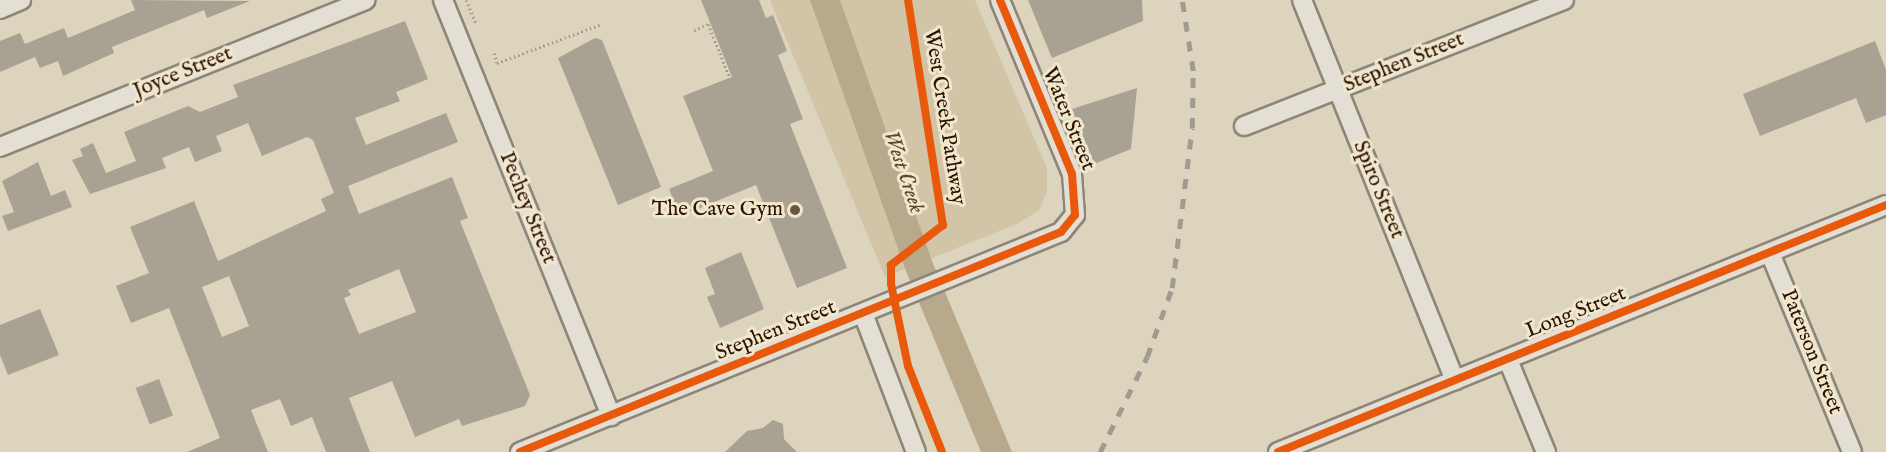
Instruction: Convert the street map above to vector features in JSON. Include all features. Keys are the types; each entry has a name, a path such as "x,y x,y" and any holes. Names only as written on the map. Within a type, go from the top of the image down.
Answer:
{"street":[{"path":"0,9 21,0"},
{"name":"Joyce Street","path":"0,147 366,0"},
{"name":"Pechey Street","path":"443,0 611,416"},
{"name":"Water Street","path":"1000,0 1077,195 1075,215 1044,243"},
{"name":"Spiro Street","path":"1302,0 1455,381"},
{"name":"Stephen Street","path":"1244,126 1564,0"},
{"name":"Long Street","path":"1278,452 1886,205"},
{"name":"Stephen Street","path":"520,452 1044,243"},
{"name":"Paterson Street","path":"1770,253 1852,452"},
{"path":"864,316 916,452"},
{"path":"1508,360 1546,452"}],"path":[{"path":"466,0 476,24"},
{"path":"494,53 497,63 602,24"},
{"path":"694,30 708,24 729,76"}],"shaded area":[{"path":"770,0 975,0 1047,168 1047,191 1039,210 1019,223 885,277"},
{"path":"810,0 840,0 932,261 1012,452 981,452 906,271"}],"building":[{"path":"131,0 250,1 207,18 204,10 112,47 114,53 63,76 58,61 40,68 35,57 0,72 0,41 20,33 25,44 64,28 68,38 135,10"},
{"path":"701,0 759,0 766,18 773,15 787,51 778,55 803,119 790,124 847,268 797,288 756,185 680,216 669,189 713,171 683,96 732,77"},
{"path":"1028,0 1142,0 1143,21 1052,58"},
{"path":"405,21 428,79 396,92 400,101 355,118 366,145 446,113 458,142 348,186 359,214 452,177 468,218 460,221 530,395 525,406 462,426 459,419 415,437 392,381 349,398 370,452 326,452 312,417 291,426 280,399 251,410 268,452 187,452 220,438 169,308 131,323 116,286 149,273 130,227 194,201 218,261 326,211 321,199 334,193 313,140 307,137 262,156 248,123 216,136 222,151 195,162 189,147 162,158 166,168 90,194 72,160 83,156 80,149 93,143 106,173 136,161 124,132 188,106 200,112 238,97 233,85","holes":["399,269 416,312 359,334 344,298 351,295 348,290","229,276 249,326 222,337 202,287"]},
{"path":"595,38 602,40 661,187 618,205 558,58"},
{"path":"1875,41 1886,70 1886,115 1866,123 1856,98 1760,136 1743,94"},
{"path":"1137,88 1131,149 1094,164 1072,109"},
{"path":"38,162 51,196 65,190 72,207 8,231 2,216 14,212 2,181"},
{"path":"741,252 764,309 720,328 707,297 715,294 705,268"},
{"path":"40,309 59,355 8,375 0,355 0,325"},
{"path":"159,379 173,415 150,424 136,388"},
{"path":"773,420 783,424 784,439 797,452 725,452 747,431 763,428"}],"railway":[{"path":"1100,452 1147,357 1172,288 1192,128 1193,71 1182,0"}],"cycle path":[{"name":"West Creek Pathway","path":"908,0 943,225 891,265 891,284 908,366 942,452"},
{"path":"520,452 1061,232 1075,215 1072,174 1000,0"},
{"path":"1278,452 1886,205"}],"place":[{"name":"The Cave Gym","path":"795,210"}],"water label":[{"name":"West Creek","path":"903,172"}]}
